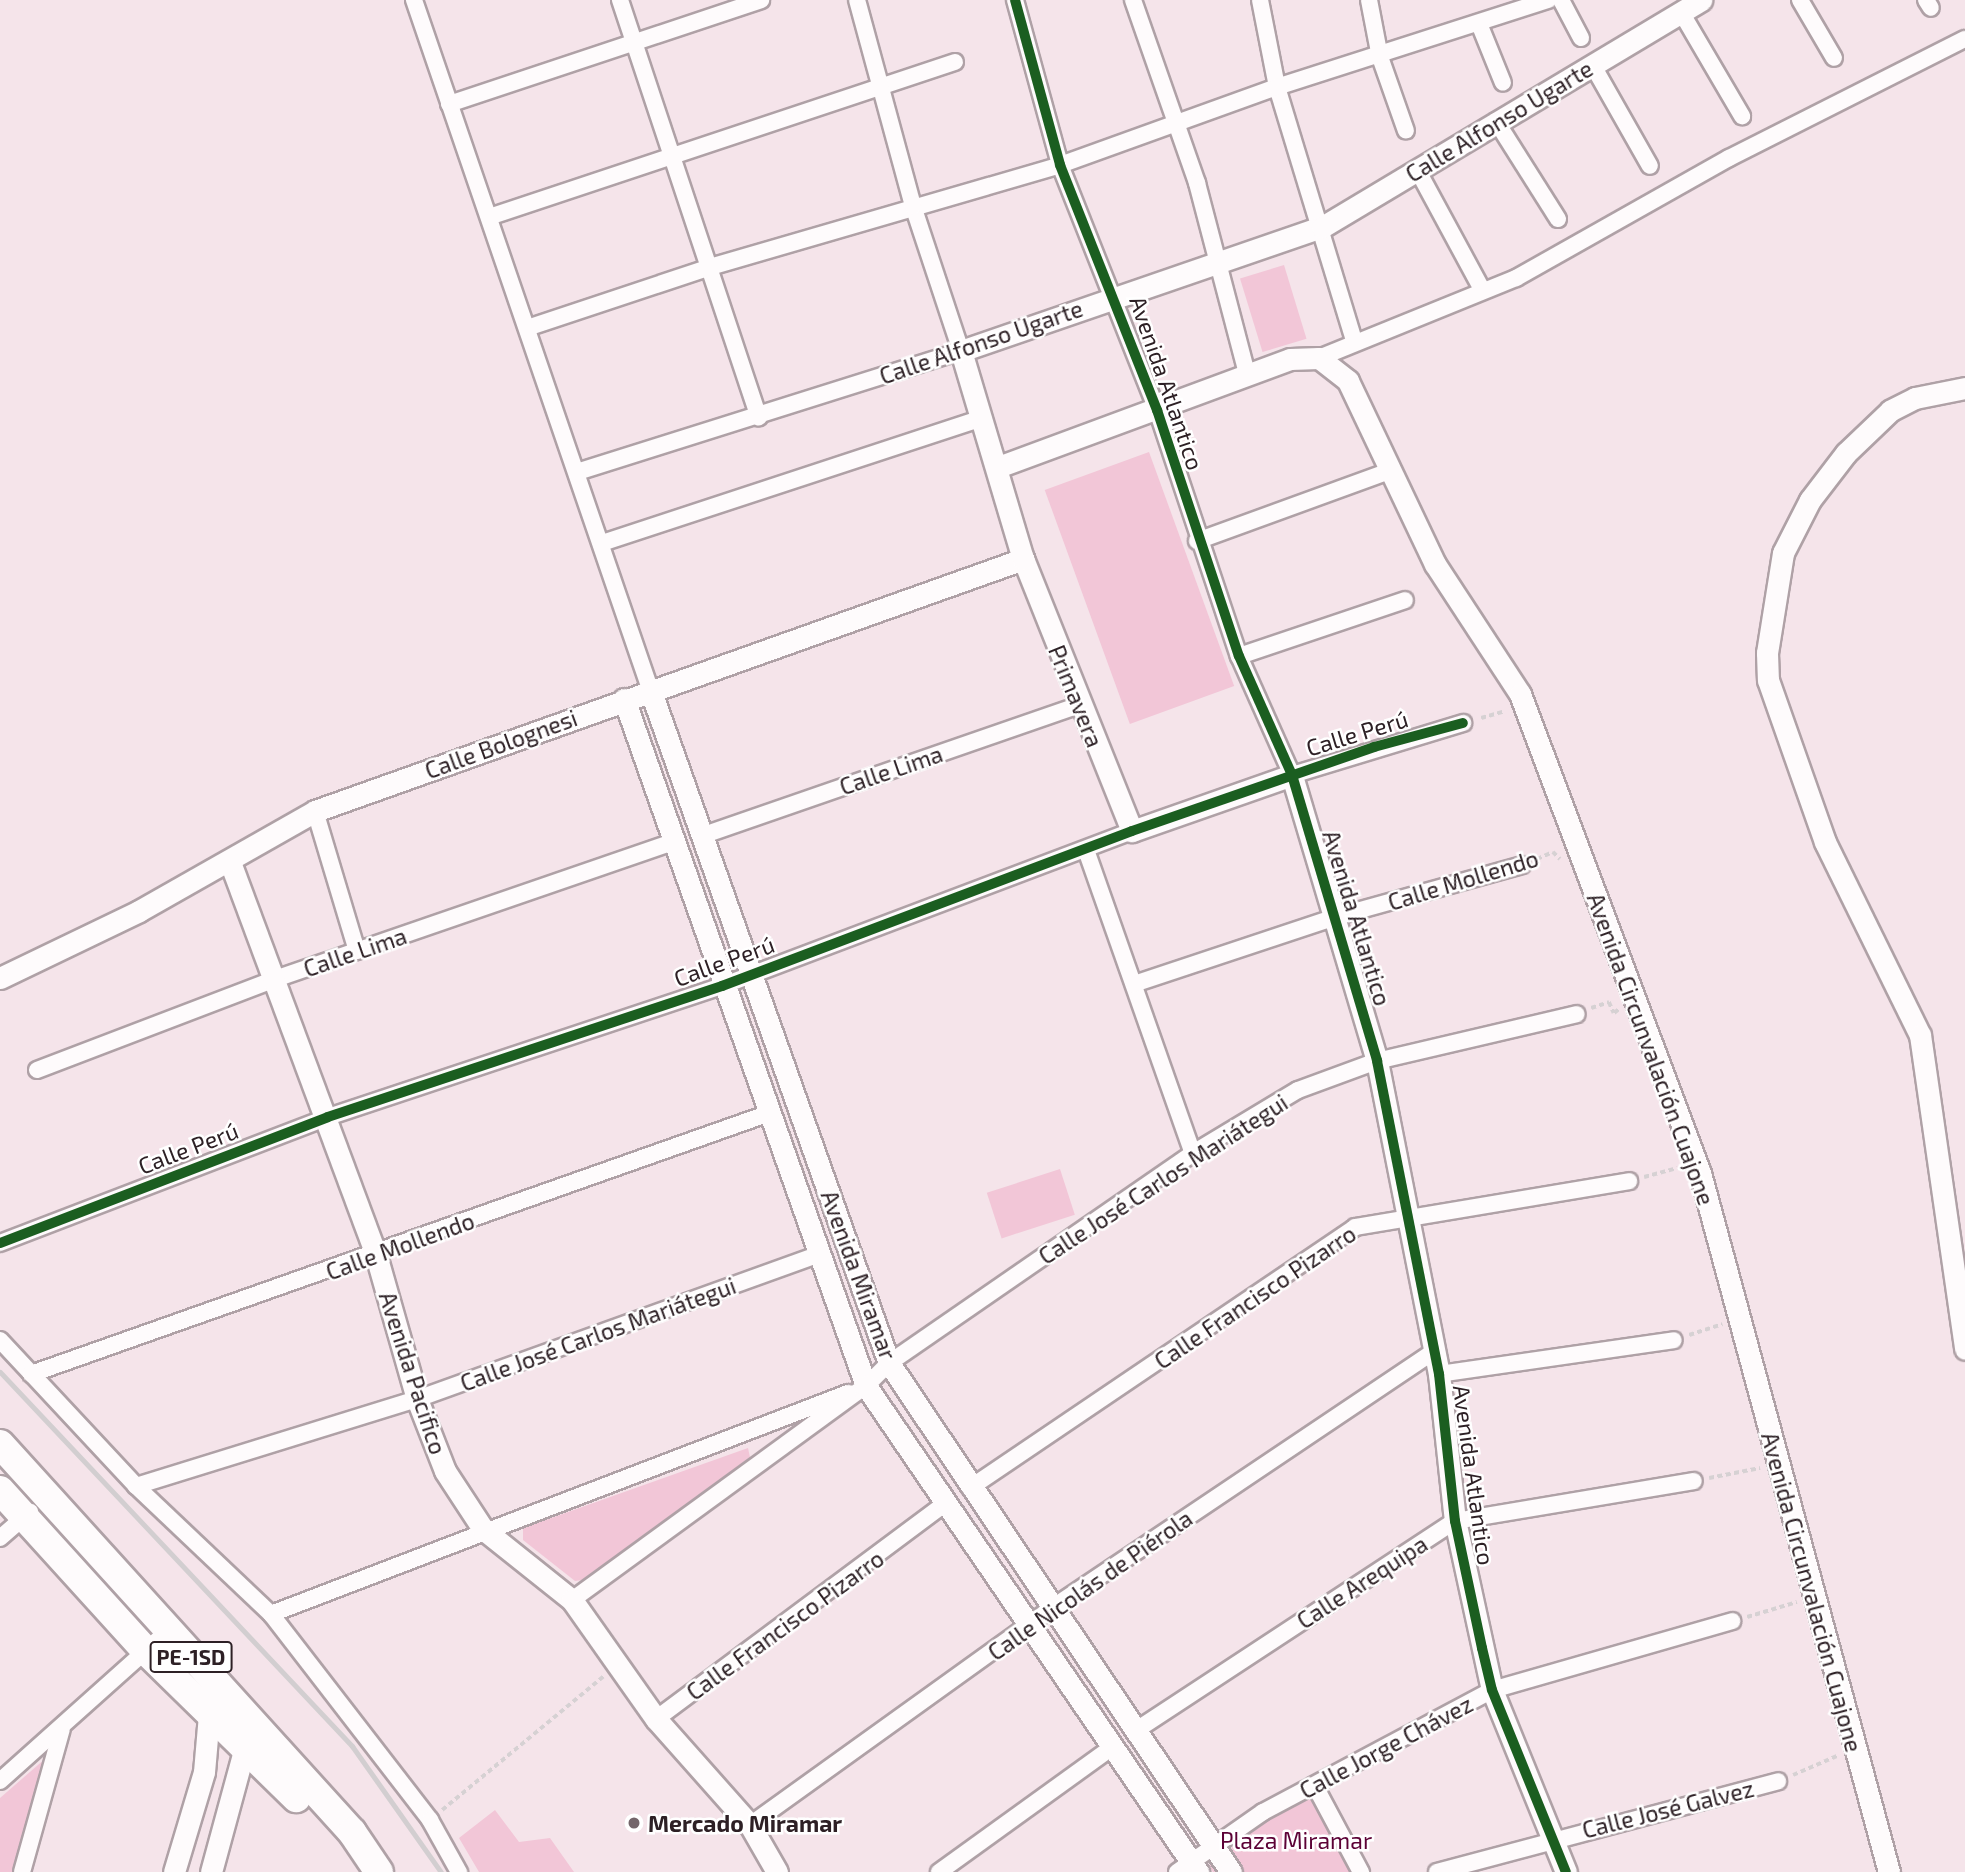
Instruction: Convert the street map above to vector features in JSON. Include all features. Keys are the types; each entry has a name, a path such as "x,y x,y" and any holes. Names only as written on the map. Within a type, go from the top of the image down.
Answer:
{"highway":[{"name":"PE-1SD","path":"0,1444 46,1500 352,1832 379,1872"},
{"name":"PE-1SD","path":"0,1490 22,1518 147,1652 245,1752 307,1808 362,1872"}],"main road":[{"name":"Calle Alfonso Ugarte","path":"961,351 1114,296 1322,227 1702,0"},
{"name":"Primavera","path":"961,351 998,467 1023,559 1079,705 1132,831"},
{"path":"998,467 1290,359 1319,358"},
{"name":"Avenida Circunvalación Cuajone","path":"1319,358 1348,380 1435,564 1523,702 1576,840 1696,1163 1889,1872"},
{"path":"1965,388 1915,398 1890,411 1846,453 1810,500 1783,553 1767,653 1769,680 1825,842 1920,1035 1965,1349"},
{"name":"Calle Bolognesi","path":"0,978 230,862 314,811 650,689 1023,559"},
{"name":"Avenida Miramar","path":"650,689 890,1363 970,1488 1231,1872"},
{"name":"Avenida Miramar","path":"624,699 676,841 722,986 767,1114 866,1386 1029,1627 1114,1746 1189,1869"},
{"name":"Calle Perú","path":"1132,831 1292,775"},
{"name":"Avenida Atlantico","path":"1292,775 1377,1061 1439,1374 1455,1521 1492,1690 1566,1872"},
{"name":"Avenida Pacifico","path":"230,862 328,1117 376,1255 417,1399 445,1471 483,1529 572,1600 616,1666 656,1719 750,1825 777,1872"},
{"path":"174,1872 204,1772 213,1681"},
{"path":"211,1872 245,1752 250,1722"}],"street":[{"path":"414,0 650,689"},
{"path":"620,0 760,417"},
{"path":"449,104 761,0"},
{"path":"857,0 883,84 913,206 961,351"},
{"name":"Avenida Atlantico","path":"1015,0 1060,164 1157,410 1197,541 1238,656 1292,775"},
{"path":"1133,0 1177,122 1220,262 1247,374"},
{"path":"1260,0 1277,86 1322,227 1354,341"},
{"path":"1369,0 1380,57 1406,131"},
{"path":"527,328 710,267 1060,164 1277,86 1480,26 1548,0"},
{"path":"1561,0 1581,38"},
{"path":"1800,0 1834,58"},
{"path":"1681,12 1742,116"},
{"path":"1480,26 1503,83"},
{"path":"1319,358 1354,341 1483,290 1965,39"},
{"path":"489,217 955,62"},
{"path":"1592,64 1650,166"},
{"path":"1496,121 1558,219"},
{"path":"1418,171 1483,290"},
{"name":"Calle Alfonso Ugarte","path":"577,472 760,417 961,351"},
{"path":"602,543 982,418"},
{"path":"1197,541 1389,471"},
{"path":"1238,656 1405,600"},
{"name":"Calle Lima","path":"704,835 1079,705"},
{"name":"Calle Perú","path":"1292,775 1464,723"},
{"path":"314,811 357,951"},
{"name":"Calle Perú","path":"0,1243 328,1117 722,986 1132,831"},
{"name":"Calle Lima","path":"37,1070 275,979 676,841"},
{"path":"1086,850 1193,1153"},
{"name":"Calle Mollendo","path":"1134,984 1335,917 1522,865"},
{"name":"Calle José Carlos Mariátegui","path":"572,1600 866,1386 890,1363 1193,1153 1298,1090 1377,1061 1577,1014"},
{"name":"Calle Mollendo","path":"31,1374 376,1255 767,1114"},
{"name":"Calle Francisco Pizarro","path":"970,1488 1355,1227 1408,1214 1629,1181"},
{"name":"Calle José Carlos Mariátegui","path":"136,1486 417,1399 818,1255"},
{"path":"0,1340 136,1486 271,1614 430,1820 458,1872"},
{"path":"1439,1374 1674,1340"},
{"name":"Calle Nicolás de Piérola","path":"750,1825 1052,1608 1435,1351"},
{"path":"271,1614 483,1529 866,1386"},
{"name":"Calle Arequipa","path":"1135,1731 1455,1521 1694,1481"},
{"path":"0,1538 46,1500"},
{"name":"Calle Francisco Pizarro","path":"656,1719 946,1503"},
{"name":"Calle Jorge Chávez","path":"1189,1869 1263,1812 1492,1690 1732,1621"},
{"path":"0,1781 62,1729 168,1631"},
{"path":"22,1872 62,1729"},
{"path":"939,1872 1114,1746"},
{"name":"Calle José Galvez","path":"1437,1872 1552,1837 1778,1782"},
{"path":"1315,1786 1361,1872"}],"path":[{"path":"1464,723 1477,711 1482,719 1503,709 1515,718 1515,706 1523,702"},
{"path":"1577,1014 1609,1002 1614,1013 1619,996 1633,992"},
{"path":"1629,1181 1696,1163"},
{"path":"1674,1340 1739,1319"},
{"path":"1694,1481 1777,1465"},
{"path":"1732,1621 1814,1597"},
{"path":"430,1820 616,1666"}],"green space":[{"path":"1284,265 1307,339 1263,352 1240,278"},
{"path":"1149,452 1234,686 1130,724 1045,490"},
{"path":"1060,1169 1075,1215 1002,1238 987,1193"},
{"path":"748,1448 751,1462 591,1579 575,1581 523,1540 523,1528"},
{"path":"46,1758 13,1872 0,1872 0,1798"},
{"name":"Plaza Miramar","path":"1303,1794 1312,1795 1352,1872 1213,1872 1209,1865"},
{"path":"495,1810 519,1842 550,1838 574,1872 479,1872 459,1838"}],"railway":[{"path":"0,1372 352,1746 441,1872"}],"cycle path":[{"path":"1015,0 1060,165 1157,410 1239,656 1292,775 1377,1061 1439,1374 1455,1521 1482,1648 1492,1690 1566,1872"},
{"path":"0,1243 328,1117 722,986 1132,831 1374,747 1463,723"}],"place":[{"name":"Mercado Miramar","path":"634,1823"}]}
